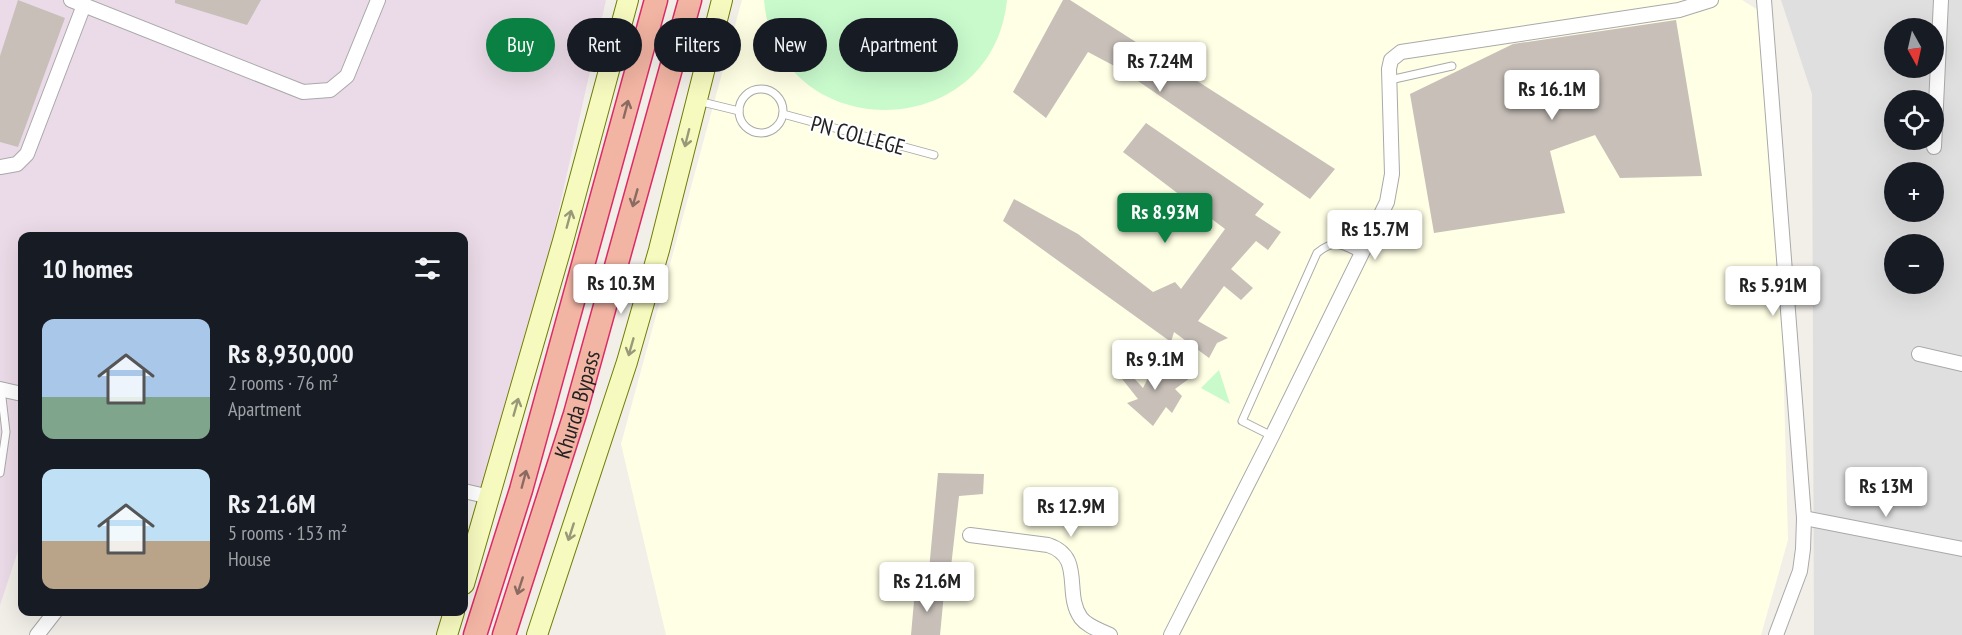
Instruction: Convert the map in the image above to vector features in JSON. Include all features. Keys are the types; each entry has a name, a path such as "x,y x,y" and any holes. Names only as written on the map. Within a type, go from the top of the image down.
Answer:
{"highway":[{"name":"Khurda Bypass","path":"475,635 521,490 656,0"},
{"name":"Khurda Bypass","path":"504,635 575,414 690,0"}],"main road":[{"path":"468,571 563,241 628,0"},
{"path":"537,635 627,362 659,250 722,0"},
{"path":"447,635 453,616"}],"street":[{"path":"0,167 17,164 27,154 78,3 303,92 330,90 347,76 378,0"},
{"path":"1171,635 1387,202 1392,174 1389,80 1391,60 1401,52 1657,14 1711,0"},
{"path":"1764,0 1804,518 1800,571 1776,635"},
{"path":"1937,90 1941,0"},
{"path":"1919,354 1962,364"},
{"path":"0,389 18,393"},
{"path":"468,491 490,497"},
{"path":"1804,518 1962,549"},
{"path":"970,535 1048,544 1059,548 1066,554 1070,563 1078,612 1088,625 1110,635"},
{"path":"37,635 52,616"}],"lane":[{"path":"1389,80 1452,66"},
{"path":"756,90 776,95 783,107 783,114 777,126 771,131 757,133 744,125 739,111 744,98 756,90"},
{"path":"696,101 739,111"},
{"name":"PN COLLEGE","path":"783,114 934,155"},
{"path":"1272,436 1242,421 1317,254 1333,243 1361,254"},
{"path":"0,389 6,432 0,473"}],"shaded area":[{"path":"0,0 606,0 602,18 567,18 567,72 590,72 496,489 468,486 468,232 18,232 18,551 0,605"},
{"path":"742,0 1742,0 1774,20 1788,540 1761,635 666,635 621,444 722,72 741,72 741,18 737,18"},
{"path":"1781,0 1962,0 1962,635 1814,635 1812,94"}],"green space":[{"path":"764,0 1007,0 993,48 964,83 927,103 884,110 842,103 805,82 797,72 827,72 827,18 769,18"},
{"path":"1219,370 1230,404 1201,388"}],"building":[{"path":"18,0 65,18 18,147 0,142 0,56"},
{"path":"175,0 261,0 247,25 175,3"},
{"path":"1063,0 1070,0 1335,169 1310,199 1122,70 1088,52 1046,118 1013,92"},
{"path":"1676,20 1702,176 1620,178 1595,135 1550,151 1565,213 1434,233 1410,94 1513,44"},
{"path":"1146,123 1264,204 1255,215 1281,232 1268,250 1256,241 1231,269 1253,288 1241,300 1224,286 1198,321 1228,338 1217,343 1209,358 1174,332 1171,342 1003,221 1014,199 1078,234 1153,292 1175,282 1181,289 1225,229 1123,152"},
{"path":"1157,360 1190,378 1175,389 1182,396 1172,413 1166,407 1153,426 1127,403 1138,399 1115,370 1121,364 1143,388"},
{"path":"938,473 984,474 983,494 959,496 951,567 929,570"},
{"path":"915,590 944,593 940,635 911,635"}]}
